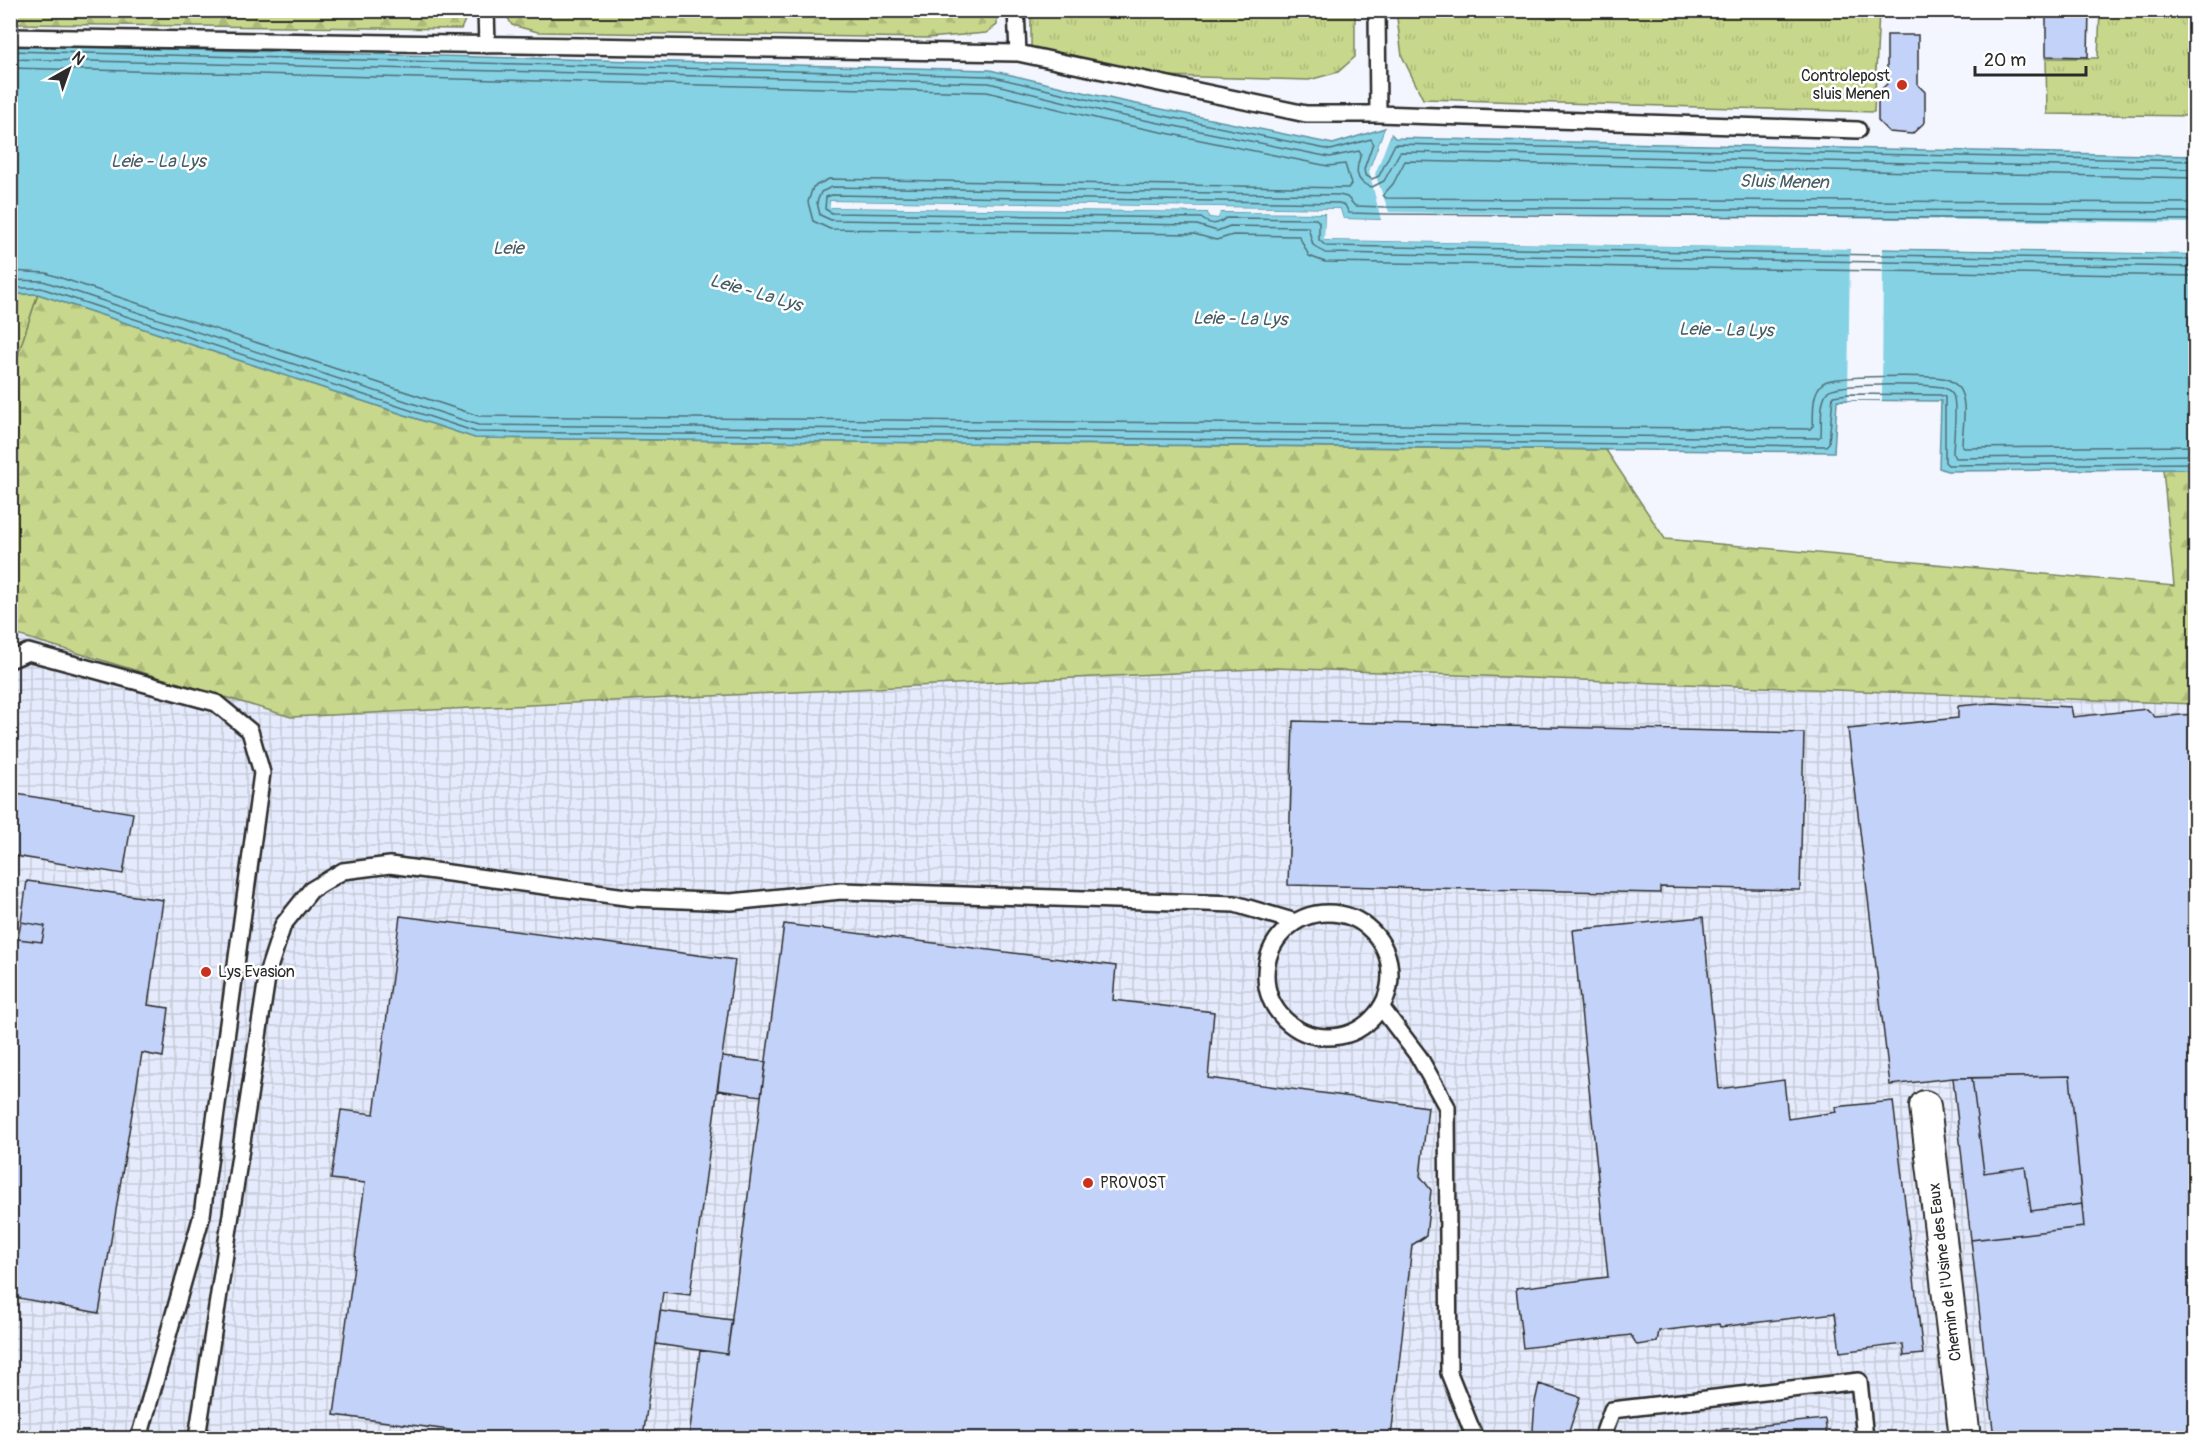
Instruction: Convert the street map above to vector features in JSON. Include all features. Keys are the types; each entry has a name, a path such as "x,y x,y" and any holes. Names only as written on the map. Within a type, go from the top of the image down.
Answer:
{"street":[{"name":"Chemin de l'Usine des Eaux","path":"1925,1106 1965,1438"}],"lane":[{"path":"486,10 487,45"},
{"path":"1016,10 1018,53"},
{"path":"1377,10 1377,114"},
{"path":"10,37 1018,53 1306,114 1377,114 1858,130"},
{"path":"10,660 28,652 216,703 250,731 262,773 202,1215 139,1438"},
{"path":"196,1438 268,971 283,925 311,890 343,872 390,865 633,898 731,902 841,891 1235,904 1296,922"},
{"path":"1335,913 1355,919 1371,931 1384,948 1390,967 1389,988 1381,1007 1368,1023 1350,1033 1330,1037 1310,1035 1292,1026 1277,1011 1268,993 1266,972 1270,953 1280,935 1296,922 1315,914 1335,913"},
{"path":"1381,1007 1419,1057 1447,1107 1449,1373 1475,1438"},
{"path":"1602,1438 1612,1410 1859,1381 1865,1438"}],"shaded area":[{"path":"10,633 291,717 1275,668 2195,704 2195,1438 11,1438"}],"green space":[{"path":"11,10 469,11 461,29 19,24 11,22"},
{"path":"504,11 997,11 997,25 986,33 928,38 538,32 512,25"},
{"path":"1031,11 1355,11 1355,57 1338,72 1309,80 1164,76 1031,50"},
{"path":"1396,11 1879,11 1874,112 1423,99 1402,56"},
{"path":"2100,11 2195,11 2195,116 2047,114 2046,58 2098,58"},
{"path":"11,294 38,294 11,376"},
{"path":"38,294 475,438 1606,450 1665,539 2174,586 2163,469 2195,469 2195,704 1275,668 291,717 11,633 11,376"}],"water":[{"name":"Leie","path":"11,45 990,70 1117,100 1333,144 1385,128 1369,171 1373,174 1391,134 1395,138 2195,156 2195,226 1385,220 1343,219 1340,209 830,201 831,207 1208,212 1209,217 1218,218 1219,212 1325,213 1325,240 2195,254 2195,469 1947,471 1939,468 1941,401 1837,400 1834,452 475,438 38,294 11,294"}],"pier":[{"path":"1385,128 1388,130 1380,151 1388,132 1391,134 1375,174 1389,212 2195,223 2196,229 1385,223 1342,222 1338,212 1328,211 1327,237 2196,251 2195,254 1883,248 1882,400 1848,400 1850,249 1324,240 1325,213 1220,212 1218,218 1209,217 1208,212 830,207 830,201 1340,209 1343,219 1381,220 1369,171"}],"building":[{"path":"2046,10 2089,10 2088,57 2046,56"},
{"name":"Controlepost sluis Menen","path":"1887,35 1918,35 1918,85 1925,92 1925,122 1912,134 1889,132 1878,121 1878,92 1887,84"},
{"path":"1993,703 2071,707 2073,717 2147,709 2155,717 2196,714 2196,1438 1994,1438 1971,1240 2084,1227 2070,1076 1953,1078 1890,1085 1848,729 1958,718 1958,706"},
{"path":"1293,721 1804,733 1800,890 1660,887 1660,893 1288,885"},
{"path":"10,793 133,813 123,874 10,855"},
{"path":"27,881 163,900 148,1005 169,1008 163,1057 142,1053 99,1313 14,1297 10,1314 10,938 42,942 45,926 21,922"},
{"path":"400,916 735,960 690,1295 663,1292 643,1438 511,1438 334,1415 365,1183 331,1179 341,1110 374,1114"},
{"path":"1703,917 1719,1089 1784,1080 1788,1119 1836,1112 1835,1107 1893,1101 1923,1354 1904,1356 1903,1344 1840,1352 1835,1313 1720,1327 1719,1324 1659,1331 1657,1342 1637,1345 1631,1335 1523,1348 1516,1288 1608,1277 1573,930"},
{"path":"21,922 45,926 42,942 18,939"},
{"name":"PROVOST","path":"784,924 1116,966 1113,1000 1214,1012 1208,1078 1428,1107 1420,1176 1431,1190 1426,1236 1412,1245 1391,1438 689,1438 700,1350 727,1354"},
{"path":"722,1057 766,1062 761,1096 717,1090"},
{"path":"2070,1076 2082,1204 2031,1211 2025,1167 1984,1173 1972,1078"},
{"path":"1953,1078 1972,1078 1984,1173 2025,1167 2031,1211 2082,1204 2084,1227 1971,1240"},
{"path":"660,1311 732,1320 727,1354 656,1344"},
{"path":"1539,1384 1580,1397 1567,1438 1535,1438 1533,1429 1535,1402"},
{"path":"1825,1419 1827,1438 1706,1438 1705,1431"}],"place":[{"name":"Controlepost sluis Menen","path":"1902,85"},
{"name":"Lys Evasion","path":"206,972"},
{"name":"PROVOST","path":"1088,1183"}],"water label":[{"name":"Leie - La Lys","path":"158,161"},
{"name":"Sluis Menen","path":"1784,182"},
{"name":"Leie - La Lys","path":"756,293"},
{"name":"Leie - La Lys","path":"1240,319"},
{"name":"Leie - La Lys","path":"1726,330"}]}
